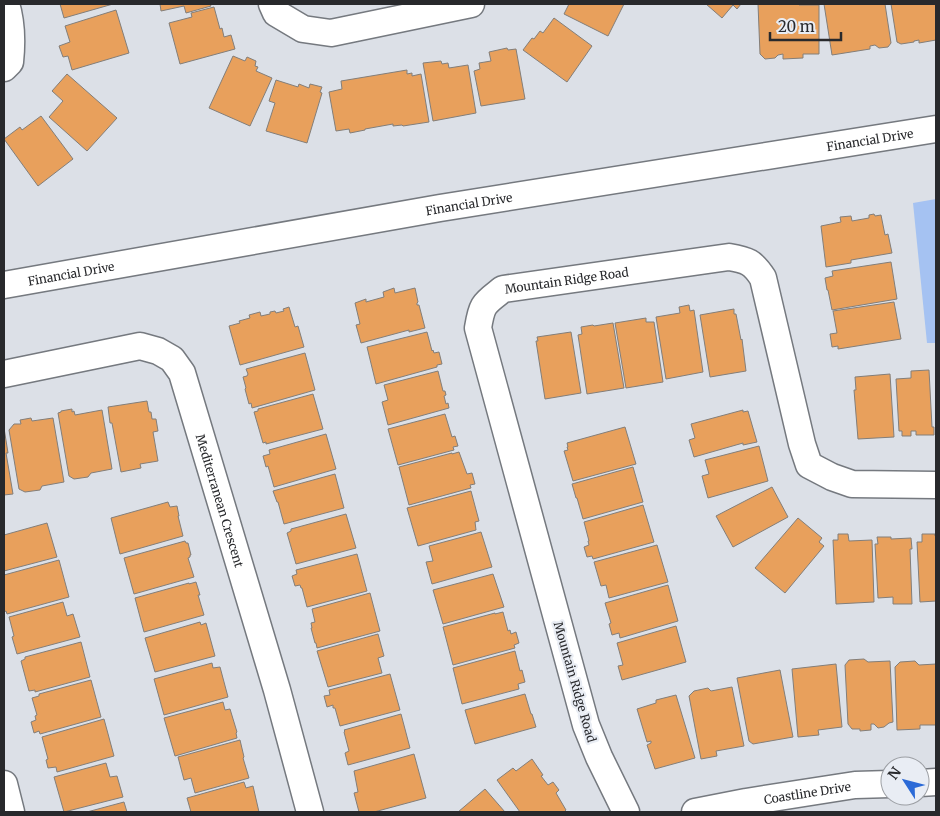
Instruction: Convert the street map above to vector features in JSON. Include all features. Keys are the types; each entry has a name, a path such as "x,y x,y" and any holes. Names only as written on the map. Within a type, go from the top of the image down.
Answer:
{"street":[{"path":"4,68 10,62 12,45 6,4"},
{"path":"272,4 276,13 303,30 331,33 471,4"},
{"name":"Financial Drive","path":"4,285 440,208 936,129"},
{"name":"Mountain Ridge Road","path":"626,812 599,757 580,706 478,328 481,309 488,301 504,289 729,257 743,259 754,266 763,278 802,444 809,465 832,478 852,484 936,485"},
{"name":"Mediterranean Crescent","path":"4,374 140,346 158,351 172,359 182,373 277,690 310,812"},
{"path":"4,784 11,812"},
{"name":"Coastline Drive","path":"695,812 855,785 880,784"}],"shaded area":[{"path":"936,199 936,343 927,343 913,203"}],"building":[{"path":"60,4 113,4 64,18"},
{"path":"160,4 210,4 211,6 186,13 184,6 161,11"},
{"path":"569,4 624,4 608,36 564,14"},
{"path":"706,4 741,4 737,9 733,5 722,18"},
{"path":"758,4 819,5 819,54 803,54 803,58 783,59 783,54 775,58 765,59 760,54"},
{"path":"824,4 885,4 891,43 888,47 879,48 875,45 870,46 870,49 832,55"},
{"path":"891,4 936,4 936,40 919,43 919,40 901,44 897,42"},
{"path":"214,7 224,37 231,35 235,49 180,64 169,23 192,17 191,13"},
{"path":"116,10 129,53 72,70 68,56 63,57 59,46 70,42 65,26"},
{"path":"554,18 592,46 567,82 523,50 540,31 543,33"},
{"path":"507,48 508,50 516,49 525,99 481,106 474,71 480,69 479,63 491,61 489,52"},
{"path":"233,56 245,61 247,57 256,61 255,66 258,67 256,71 272,78 250,126 209,108"},
{"path":"441,61 442,64 448,63 449,68 468,65 476,113 433,121 423,63"},
{"path":"407,70 407,74 412,73 412,76 421,74 429,122 403,126 393,126 393,124 350,133 349,129 336,131 329,92 342,89 341,81"},
{"path":"67,74 117,118 87,151 49,117 63,101 52,91"},
{"path":"276,80 298,87 299,84 309,88 310,84 322,87 320,92 322,93 307,143 266,131 275,103 269,101"},
{"path":"41,116 73,159 38,186 4,139 20,127 22,130"},
{"path":"874,214 875,216 881,215 885,235 888,234 892,253 851,260 851,263 826,267 821,226 841,222 840,217 851,216 852,221 869,218 869,215"},
{"path":"891,262 897,299 832,310 825,278 833,276 832,271"},
{"path":"394,288 395,293 415,288 417,305 419,305 425,328 409,332 409,330 361,343 356,325 360,324 355,303 366,299 366,302 384,297 383,292"},
{"path":"894,302 901,339 838,349 838,346 832,347 830,334 837,333 833,311"},
{"path":"689,305 690,311 694,310 703,372 666,379 656,317 680,313 679,307"},
{"path":"289,307 295,327 298,326 304,347 240,365 229,326 250,318 249,315 260,312 261,316 275,311 276,313 284,311 283,309"},
{"path":"734,309 742,339 746,371 710,377 700,315"},
{"path":"646,318 646,322 654,322 663,382 626,388 615,323"},
{"path":"613,323 624,388 587,394 578,335 582,334 581,327"},
{"path":"427,332 432,351 434,353 439,352 442,364 376,384 367,347"},
{"path":"571,332 581,393 545,399 536,341 538,341 537,337"},
{"path":"305,353 315,390 252,408 251,403 249,404 243,377 248,374 246,369"},
{"path":"929,370 934,435 916,435 916,431 911,431 911,436 902,436 902,431 899,431 896,379 911,378 911,371"},
{"path":"438,371 443,391 445,391 446,395 444,396 446,404 448,403 449,408 388,425 382,402 388,400 384,385"},
{"path":"890,374 894,437 858,439 854,390 856,390 855,377"},
{"path":"313,394 323,429 266,444 266,442 263,443 254,412 258,411 258,409"},
{"path":"147,401 152,419 156,419 158,431 153,432 158,461 140,464 141,468 121,472 108,407"},
{"path":"72,409 75,415 102,410 112,469 91,473 88,477 74,479 69,476 58,413"},
{"path":"743,410 743,412 748,411 757,442 743,445 743,443 694,457 689,440 695,438 691,424"},
{"path":"445,414 452,437 455,436 458,446 453,447 454,450 398,465 388,429"},
{"path":"31,418 32,421 53,418 64,482 42,486 40,490 25,492 19,489 9,430 14,424 21,424 20,420"},
{"path":"625,427 636,464 573,481 564,451 568,450 567,443"},
{"path":"4,428 13,494 4,495"},
{"path":"326,434 336,469 274,487 263,456 270,454 269,450"},
{"path":"759,446 768,481 708,498 702,476 709,474 705,460"},
{"path":"459,452 467,474 472,473 475,484 470,485 471,488 409,505 399,467"},
{"path":"633,467 643,502 583,519 572,484"},
{"path":"335,474 344,508 284,524 273,491"},
{"path":"772,487 788,517 733,547 716,516"},
{"path":"471,491 479,521 475,522 476,530 418,546 407,508"},
{"path":"168,502 170,507 177,506 183,536 120,554 111,518"},
{"path":"643,505 654,542 593,559 592,556 587,557 584,547 589,545 589,541 584,522"},
{"path":"346,514 356,548 296,564 287,533 291,529"},
{"path":"798,518 822,538 819,542 824,546 785,593 755,568"},
{"path":"47,523 57,557 4,571 4,535"},
{"path":"481,532 492,567 432,584 426,562 433,561 429,546"},
{"path":"838,534 848,534 849,541 872,540 874,602 836,604 833,540 838,540"},
{"path":"922,534 935,534 936,536 936,601 920,602 917,542 922,542"},
{"path":"877,537 891,537 891,539 911,538 912,604 893,604 893,597 878,598 875,544 878,544"},
{"path":"185,541 188,543 191,555 188,558 194,577 134,594 124,558"},
{"path":"657,545 668,582 609,598 606,585 601,586 594,562"},
{"path":"357,554 367,591 307,607 302,588 300,585 295,586 292,576 297,574 296,570"},
{"path":"59,560 69,597 7,614 6,611 4,612 4,575"},
{"path":"493,574 504,607 443,624 433,590"},
{"path":"196,582 204,615 144,632 135,598"},
{"path":"668,585 678,621 620,638 619,633 612,635 609,624 611,623 605,603"},
{"path":"370,593 380,631 317,648 311,628 311,623 315,622 312,609"},
{"path":"63,602 67,616 73,614 80,637 17,654 9,617"},
{"path":"503,612 508,631 510,630 511,634 516,632 519,643 514,645 515,648 453,665 443,627"},
{"path":"200,622 201,625 206,623 215,656 155,672 145,638"},
{"path":"676,626 686,662 622,680 618,666 623,665 617,643"},
{"path":"378,634 384,656 378,658 382,673 328,687 317,651"},
{"path":"81,642 90,677 35,692 35,690 29,691 21,661 25,657"},
{"path":"515,651 525,682 518,684 519,689 462,704 453,668"},
{"path":"864,659 868,662 890,661 893,722 878,728 871,724 871,730 860,731 860,729 852,729 848,724 845,665 849,660"},
{"path":"915,661 919,665 936,664 936,725 920,725 920,729 897,730 895,667 900,662"},
{"path":"212,663 213,668 220,667 228,697 164,715 154,679"},
{"path":"836,664 842,727 818,730 819,735 798,737 792,669"},
{"path":"780,670 793,737 753,744 749,741 737,678"},
{"path":"390,674 400,710 340,726 333,705 327,707 324,696 330,695 329,690"},
{"path":"91,680 101,717 40,734 39,731 34,733 31,722 36,720 35,716 37,715 32,698 39,696 39,694"},
{"path":"732,687 744,746 716,751 717,756 701,759 689,696 694,691 708,688 711,691"},
{"path":"525,694 536,727 475,744 465,710"},
{"path":"676,695 695,758 655,769 647,745 651,741 647,742 637,709 656,703 656,700"},
{"path":"223,702 225,710 230,709 237,738 175,756 164,718"},
{"path":"401,714 410,748 348,765 345,753 349,751 344,730"},
{"path":"104,719 114,756 57,772 56,767 48,768 46,760 48,759 42,737"},
{"path":"240,740 249,778 195,793 191,778 184,780 178,757"},
{"path":"414,754 426,798 374,812 359,812 354,793 358,792 354,771"},
{"path":"532,759 548,785 553,782 559,790 556,793 566,810 564,812 520,812 497,780 513,768 516,771"},
{"path":"106,763 110,777 117,776 123,797 64,812 54,777"},
{"path":"244,782 246,788 253,786 259,812 191,812 187,798"},
{"path":"485,789 505,812 458,812"},
{"path":"124,802 127,812 87,812"}]}
